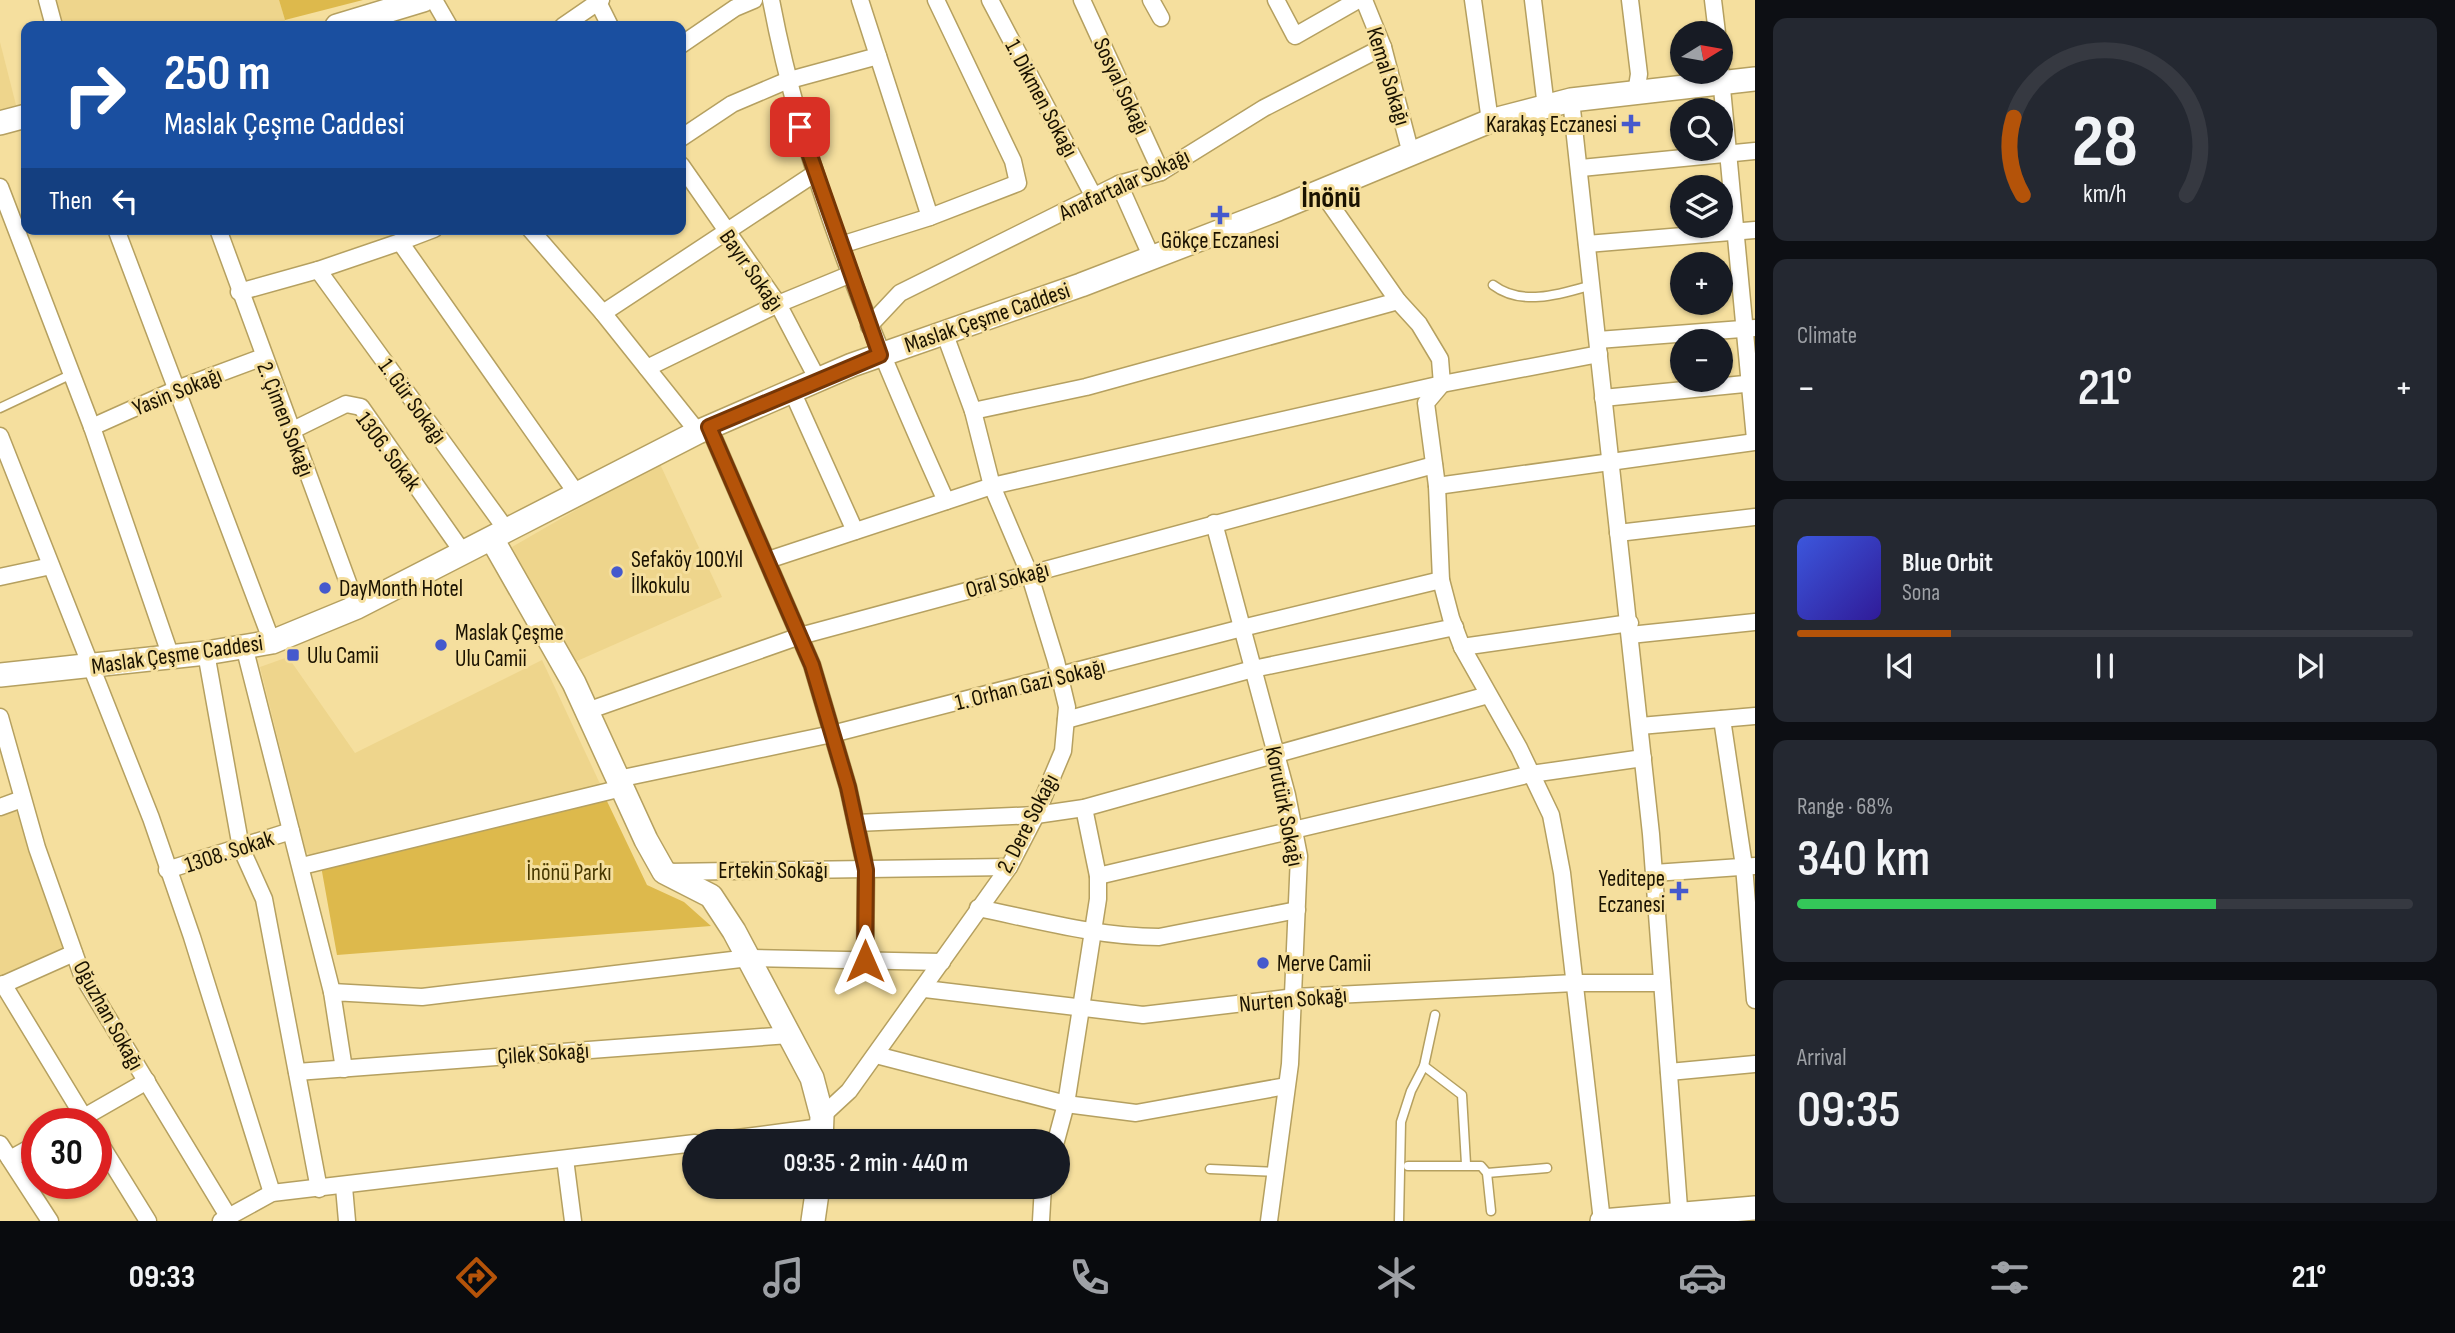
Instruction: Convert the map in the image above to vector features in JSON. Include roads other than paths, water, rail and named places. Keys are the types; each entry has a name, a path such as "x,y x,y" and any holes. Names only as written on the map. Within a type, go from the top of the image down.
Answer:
{"street":[{"path":"47,0 53,21"},
{"path":"354,21 423,0"},
{"path":"434,0 446,21"},
{"path":"686,42 735,8 754,0"},
{"path":"771,0 786,81 814,174 880,355 946,501"},
{"path":"860,0 930,217"},
{"path":"841,245 930,217 1018,183 1013,161 936,0"},
{"name":"1. Dikmen Sokağı","path":"990,0 1094,197"},
{"name":"Sosyal Sokağı","path":"1082,0 1161,172"},
{"path":"1151,0 1161,18"},
{"path":"1276,0 1295,36 1358,0"},
{"name":"Kemal Sokağı","path":"1364,0 1383,47 1412,154"},
{"path":"1473,0 1490,121"},
{"path":"1532,0 1546,107"},
{"path":"1630,0 1639,74 1636,93"},
{"path":"1713,0 1716,21"},
{"path":"570,21 599,1 608,21"},
{"name":"Anafartalar Sokağı","path":"869,326 900,293 1119,184 1161,172 1264,108 1383,47"},
{"path":"686,135 732,104 786,81 878,56"},
{"name":"Maslak Çeşme Caddesi","path":"1733,76 1755,79"},
{"name":"Maslak Çeşme Caddesi","path":"0,675 206,653 272,642 357,607 703,430 880,355 1152,257 1490,121 1571,100 1636,93 1678,84"},
{"path":"1571,100 1581,168 1603,398 1640,726 1680,1218"},
{"path":"0,123 21,117"},
{"path":"1733,154 1755,151"},
{"path":"1581,168 1670,160"},
{"path":"1437,486 1611,464 1755,440 1749,328 1730,161"},
{"name":"Bayır Sokağı","path":"686,173 724,231 778,304 817,380"},
{"path":"603,313 814,174"},
{"path":"1119,184 1152,257"},
{"path":"0,187 92,427 171,657"},
{"path":"1321,191 1398,301 1419,324 1440,359 1442,384 1426,402 1437,486 1441,580 1462,647 1531,774 1550,815 1562,873 1602,1221 1680,1218 1755,1208"},
{"path":"1587,244 1755,230"},
{"path":"119,235 272,642"},
{"name":"2. Çimen Sokağı","path":"220,235 357,607"},
{"path":"239,292 318,270 418,235"},
{"path":"542,235 647,368 703,430 768,560 800,636 832,734 856,823 866,870 865,961"},
{"path":"400,242 577,494"},
{"name":"1. Gür Sokağı","path":"318,270 500,535"},
{"path":"647,368 778,304 851,274"},
{"path":"973,411 1086,387 1398,301"},
{"path":"768,560 992,485 1598,347 1749,328"},
{"name":"2. Dere Sokağı","path":"821,1128 925,989 978,908 1009,867 1036,815 1063,751 1067,707 1060,677 1028,573 992,485 973,411 944,332"},
{"name":"Yasin Sokağı","path":"92,427 177,389 263,357"},
{"path":"1603,398 1752,384"},
{"path":"793,391 855,531"},
{"name":"1306. Sokak","path":"291,431 346,404 361,407 464,554"},
{"path":"0,436 142,792 192,937 271,1193"},
{"name":"Oral Sokağı","path":"587,711 800,636 1434,464"},
{"path":"1618,533 1755,517"},
{"name":"Korutürk Sokağı","path":"1214,523 1276,752 1299,856 1295,997 1269,1221"},
{"path":"500,535 664,872 710,896 748,958 812,1078 821,1128"},
{"path":"0,577 51,566"},
{"name":"1. Orhan Gazi Sokağı","path":"302,866 1441,580"},
{"path":"1462,647 1630,629 1755,622"},
{"path":"1066,720 1253,669 1455,627"},
{"path":"244,646 332,992 344,1069"},
{"path":"206,653 241,848 264,900 319,1189"},
{"path":"856,823 1036,815 1084,808 1276,752 1488,695"},
{"path":"1640,726 1755,716"},
{"name":"Oğuzhan Sokağı","path":"0,718 22,799 82,975 225,1219"},
{"path":"1722,719 1749,866 1755,1000"},
{"path":"1098,876 1531,774 1643,758"},
{"path":"0,807 22,799"},
{"path":"1059,1129 1066,1104 1093,932 1098,876 1084,808"},
{"name":"1308. Sokak","path":"167,870 291,831"},
{"path":"1654,873 1749,866"},
{"name":"Ertekin Sokağı","path":"664,872 1009,867"},
{"path":"978,908 1093,932 1159,937 1297,910"},
{"path":"73,1108 2,985 74,953"},
{"path":"332,992 422,997 748,958 942,962"},
{"name":"Nurten Sokağı","path":"925,989 1143,1015 1295,997 1574,983 1662,983"},
{"name":"Çilek Sokağı","path":"297,1072 789,1035"},
{"path":"876,1055 1066,1104 1136,1113 1286,1086"},
{"path":"1669,1072 1755,1064"},
{"path":"102,1108 146,1081"},
{"path":"0,1144 50,1221"},
{"path":"225,1219 271,1193 682,1145"},
{"path":"10,1159 21,1153"},
{"path":"565,1159 573,1221"},
{"path":"112,1163 148,1221"},
{"path":"344,1186 347,1221"},
{"path":"813,1221 816,1199"},
{"path":"1040,1221 1042,1199"}],"lane":[{"path":"1493,285 1504,292 1530,297 1559,294 1592,285"},
{"path":"0,408 72,374"},
{"path":"1399,1221 1401,1122 1411,1091 1424,1066 1435,1015"},
{"path":"1424,1066 1462,1095 1466,1164"},
{"path":"1408,1166 1481,1166 1487,1173 1491,1211"},
{"path":"1487,1173 1547,1168"},
{"path":"1210,1169 1276,1172"}],"place":[{"name":"Karakaş Eczanesi","path":"1631,124"},
{"name":"Gökçe Eczanesi","path":"1220,215"},
{"name":"Sefaköy 100.Yıl İlkokulu","path":"617,572"},
{"name":"DayMonth Hotel","path":"325,588"},
{"name":"Maslak Çeşme Ulu Camii","path":"441,645"},
{"name":"Ulu Camii","path":"293,655"},
{"name":"Yeditepe Eczanesi","path":"1679,891"},
{"name":"Merve Camii","path":"1263,963"}],"district":[{"name":"İnönü","path":"1331,197"}],"park label":[{"name":"İnönü Parkı","path":"569,872"}]}
